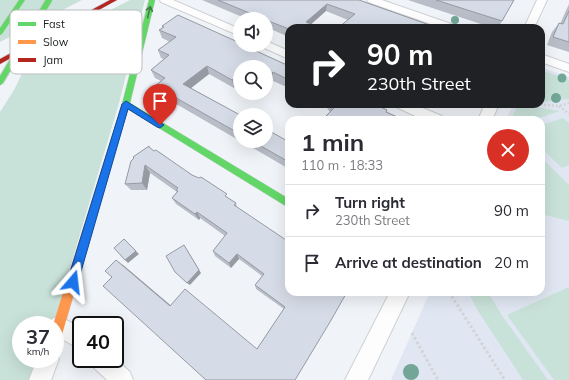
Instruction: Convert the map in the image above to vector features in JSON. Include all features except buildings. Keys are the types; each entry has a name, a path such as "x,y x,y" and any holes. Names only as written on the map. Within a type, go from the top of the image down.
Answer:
{"main road":[{"path":"15,10 22,0"},
{"path":"43,10 49,0"},
{"path":"96,10 114,0"},
{"path":"142,40 152,0"},
{"path":"0,33 10,18"},
{"path":"0,62 10,57"},
{"path":"0,82 10,65"},
{"path":"62,316 126,104 134,74"},
{"path":"126,104 285,202"}],"street":[{"path":"165,0 233,30"},
{"path":"372,0 441,24"},
{"path":"531,24 542,0"},
{"path":"273,48 285,53"},
{"path":"545,59 569,68"},
{"path":"409,108 428,116"},
{"path":"356,380 398,296"},
{"path":"40,380 45,368"},
{"path":"110,368 122,380"}],"path":[{"path":"545,105 559,106 569,103"},
{"path":"559,106 569,114"},
{"path":"452,296 505,380"},
{"path":"412,333 438,380"}],"shaded area":[{"path":"545,68 569,77 569,380 391,380 428,296 545,296 545,116 508,116 511,108 545,108"}],"green space":[{"path":"0,0 82,0 62,10 10,10 10,37 0,42"},
{"path":"130,0 145,0 142,12 142,10 110,10"},
{"path":"545,71 569,80 569,99 545,102"},
{"path":"22,74 126,74 56,316 12,316 12,368 39,368 35,380 0,380 0,112"},
{"path":"516,108 542,108 560,111 545,116 513,116"},
{"path":"563,118 569,123 569,165 562,168 545,152 545,124"},
{"path":"545,161 569,185 569,221 545,215"},
{"path":"569,287 569,380 554,380 507,315"},
{"path":"470,296 490,296 501,314 548,380 523,380 478,311"}],"traffic: fast":[{"path":"15,10 22,0"},
{"path":"43,10 49,0"},
{"path":"142,40 152,0"},
{"path":"0,33 10,18"},
{"path":"0,82 10,65"},
{"path":"112,149 134,74"},
{"path":"126,104 285,202"}],"traffic: slow":[{"path":"62,316 112,149"}],"traffic: jam":[{"path":"96,10 114,0"},
{"path":"0,62 10,57"}],"route":[{"path":"73,282 126,104 160,125"}]}
